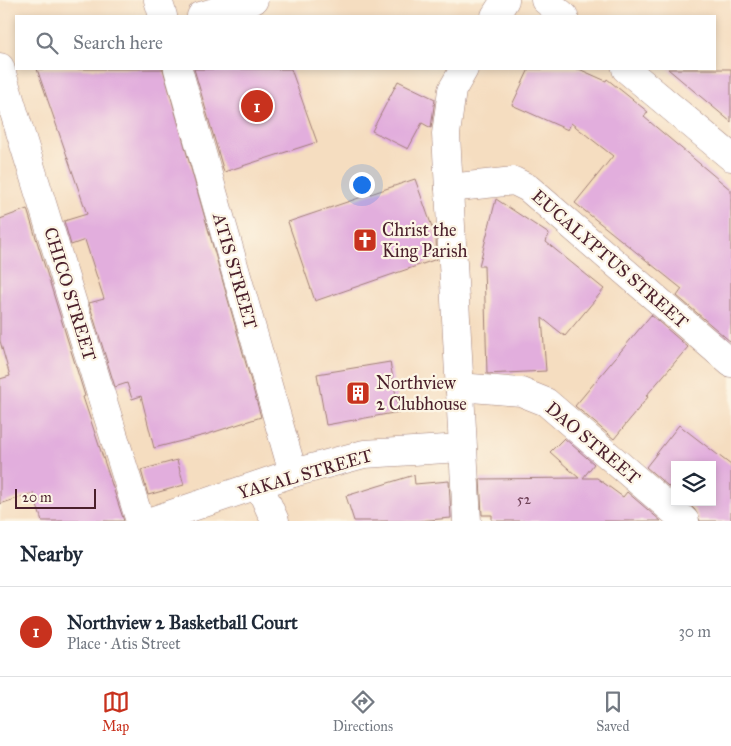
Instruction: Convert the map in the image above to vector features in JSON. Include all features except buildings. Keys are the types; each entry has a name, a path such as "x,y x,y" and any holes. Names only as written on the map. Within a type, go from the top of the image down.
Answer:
{"street":[{"path":"158,0 163,15"},
{"path":"204,15 254,0"},
{"path":"496,15 505,0"},
{"path":"545,0 563,15"},
{"name":"CHICO STREET","path":"0,66 140,521"},
{"name":"ATIS STREET","path":"178,70 292,474"},
{"path":"463,70 452,90 446,134 467,521"},
{"path":"627,70 731,157"},
{"name":"EUCALYPTUS STREET","path":"449,188 514,181 528,188 731,363"},
{"name":"DAO STREET","path":"459,387 521,392 546,402 685,521"},
{"name":"YAKAL STREET","path":"151,521 292,474 364,454 462,448"},
{"path":"259,485 275,521"}],"place":[{"name":"Northview 2 Basketball Court","path":"257,106"},
{"name":"Christ the King Parish","path":"365,240"},
{"name":"Northview 2 Clubhouse","path":"358,393"}]}
